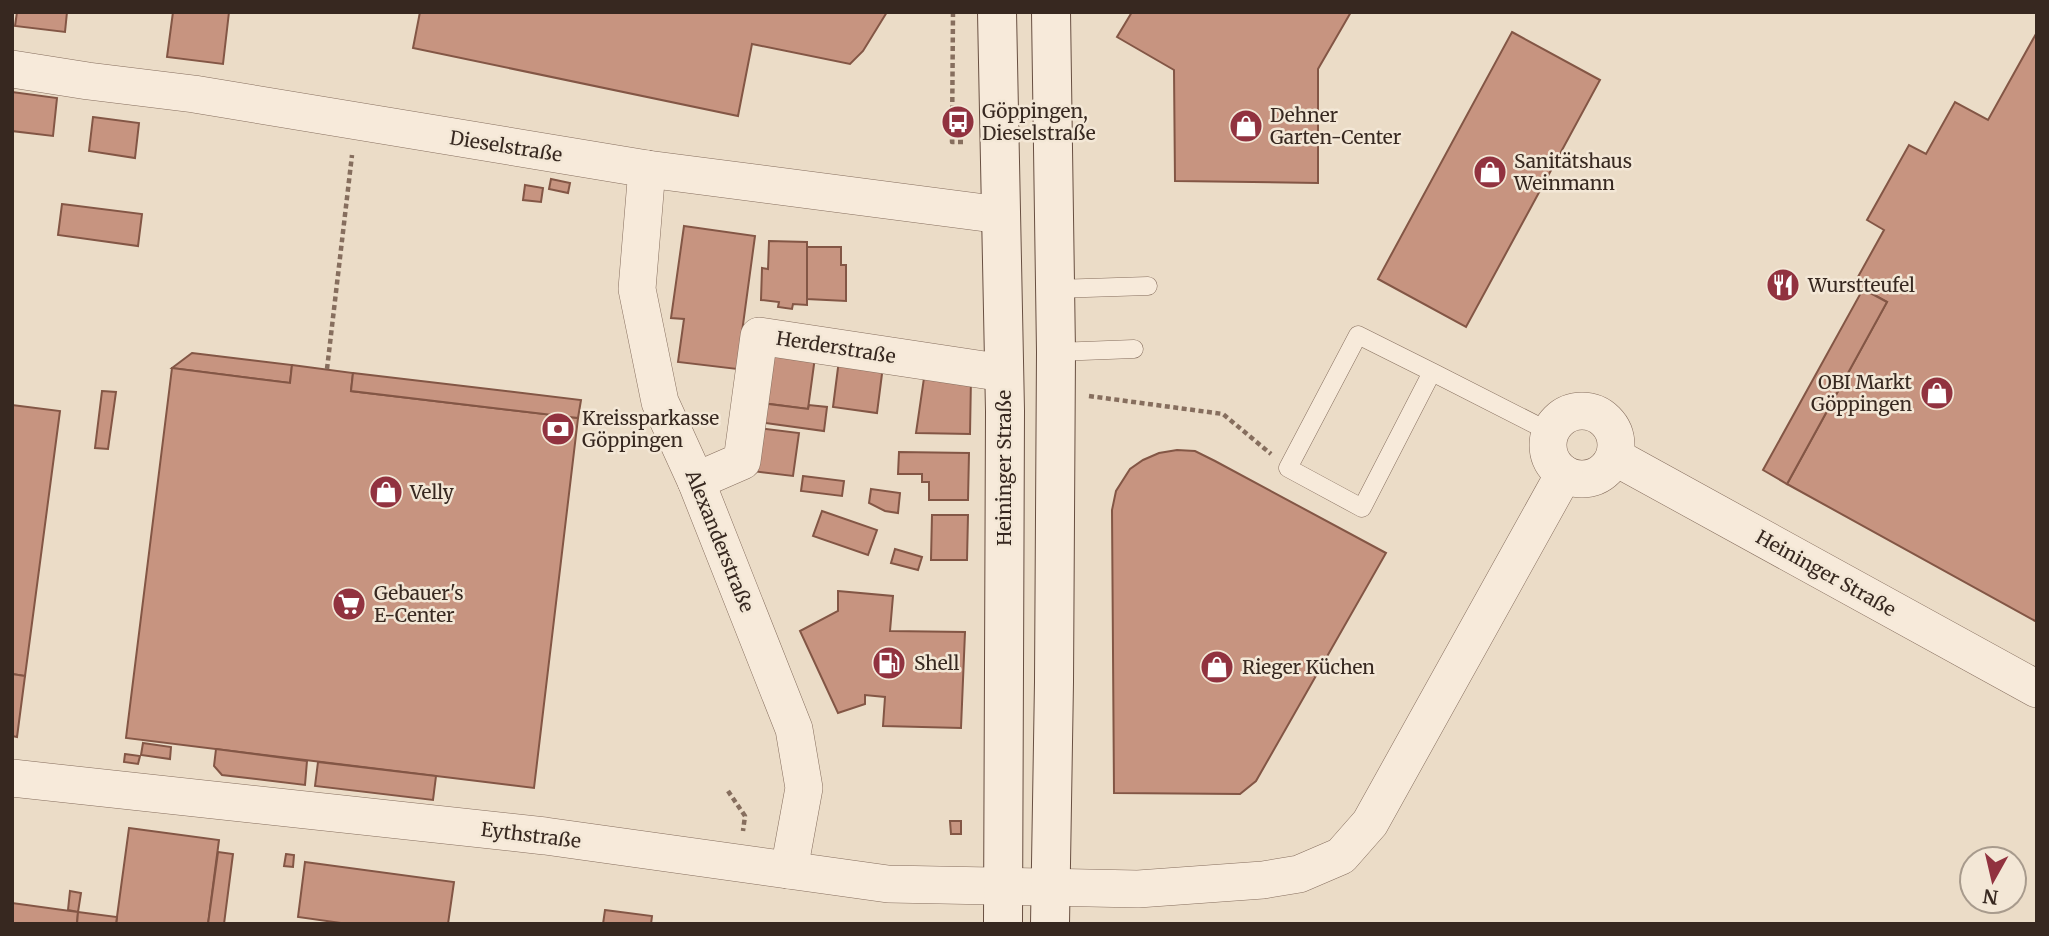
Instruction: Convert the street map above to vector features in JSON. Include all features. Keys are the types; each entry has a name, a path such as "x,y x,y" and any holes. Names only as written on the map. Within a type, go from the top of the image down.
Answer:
{"main road":[{"name":"Heininger Straße","path":"997,12 1004,373 1003,924"},
{"path":"1050,906 1056,352 1051,12"},
{"path":"1003,299 1015,332 1035,349 1056,352"}],"street":[{"name":"Dieselstraße","path":"12,69 194,94 647,169 1001,215"},
{"name":"Alexanderstraße","path":"647,169 637,289 660,402 696,481 794,729 804,788 789,870"},
{"name":"Herderstraße","path":"696,481 742,461 759,336 1004,373"},
{"path":"1575,411 1592,411 1608,421 1616,438 1615,457 1606,470 1593,477 1578,479 1564,474 1553,462 1548,448 1550,432 1560,418 1575,411"},
{"name":"Heininger Straße","path":"1615,457 2037,688"},
{"name":"Eythstraße","path":"12,778 545,836 888,884 1003,886 1050,906 1138,889 1263,880 1299,874 1341,856 1370,823 1564,474"}],"lane":[{"path":"1055,289 1148,285"},
{"path":"1432,372 1362,508 1289,468 1358,335 1432,372 1550,432"},
{"path":"1056,352 1134,349"}],"path":[{"path":"952,142 953,12"},
{"path":"327,369 356,121"},
{"path":"1078,394 1223,414 1289,468"},
{"path":"728,791 745,816 739,863"}],"building":[{"path":"17,12 67,12 65,32 15,26"},
{"path":"173,12 229,12 223,64 167,57"},
{"path":"420,12 887,12 863,51 850,64 752,44 738,116 413,48"},
{"name":"Dehner Garten-Center","path":"1132,12 1351,12 1318,69 1318,183 1175,181 1174,70 1117,37"},
{"path":"1512,32 1600,80 1466,327 1378,279"},
{"name":"OBI Markt Göppingen","path":"2037,32 2037,622 1787,484 1887,302 1854,284 1884,230 1867,220 1909,145 1926,154 1955,102 1988,120"},
{"path":"12,92 57,98 53,136 12,131"},
{"path":"93,117 139,123 135,158 89,151"},
{"path":"551,179 570,183 568,193 549,189"},
{"path":"525,185 543,188 541,202 523,200"},
{"path":"62,204 142,214 138,246 58,235"},
{"path":"684,226 755,236 737,369 678,362 684,319 671,318"},
{"path":"769,241 807,242 807,305 793,304 792,309 778,307 779,302 761,300 762,268 768,269"},
{"path":"807,247 841,247 841,265 846,265 846,301 807,299"},
{"path":"1863,289 1887,302 1787,484 1763,470"},
{"path":"768,351 815,357 808,409 761,403"},
{"path":"192,353 292,365 290,383 172,368"},
{"path":"839,360 883,366 877,413 833,407"},
{"name":"Gebauer's E-Center","path":"292,365 353,373 351,391 578,418 534,788 126,738 172,368 290,383"},
{"path":"925,371 971,377 970,434 916,433"},
{"path":"353,373 581,400 578,418 351,391"},
{"path":"102,391 116,392 108,449 95,448"},
{"path":"761,403 808,409 809,405 827,407 824,431 759,422"},
{"path":"12,405 60,411 25,676 12,674"},
{"path":"758,428 799,433 793,476 752,471"},
{"name":"Rieger Küchen","path":"1195,451 1386,553 1256,781 1240,794 1114,793 1112,510 1116,491 1130,469 1159,453"},
{"path":"899,452 969,453 968,500 929,500 929,482 922,482 922,474 898,474"},
{"path":"803,476 844,481 842,496 801,491"},
{"path":"871,489 900,493 898,513 885,511 869,503"},
{"path":"822,511 877,530 868,555 813,536"},
{"path":"932,515 968,515 967,560 931,560"},
{"path":"895,549 922,557 918,570 891,563"},
{"name":"Shell","path":"838,591 893,596 890,631 965,632 961,728 883,726 885,697 865,695 865,704 838,713 800,631 838,611"},
{"path":"12,674 25,676 17,737 12,736"},
{"path":"143,743 171,747 170,759 141,755"},
{"path":"216,749 307,761 305,785 222,775 214,766"},
{"path":"125,754 140,756 138,764 124,762"},
{"path":"318,762 436,776 433,800 315,786"},
{"path":"950,821 961,821 961,834 951,834"},
{"path":"129,828 219,840 208,924 116,924"},
{"path":"218,852 233,854 224,924 208,924"},
{"path":"286,854 294,855 293,867 284,866"},
{"path":"305,862 454,882 448,924 348,924 298,917"},
{"path":"70,891 81,893 78,912 68,910"},
{"path":"12,903 78,912 77,924 12,924"},
{"path":"605,910 652,916 651,924 603,924"},
{"path":"78,912 117,917 116,924 77,924"}],"place":[{"name":"Göppingen, Dieselstraße","path":"958,122"},
{"name":"Dehner Garten-Center","path":"1246,126"},
{"name":"Sanitätshaus Weinmann","path":"1490,172"},
{"name":"Wurstteufel","path":"1783,285"},
{"name":"OBI Markt Göppingen","path":"1937,393"},
{"name":"Kreissparkasse Göppingen","path":"558,429"},
{"name":"Velly","path":"386,492"},
{"name":"Gebauer's E-Center","path":"349,604"},
{"name":"Shell","path":"889,663"},
{"name":"Rieger Küchen","path":"1217,667"}]}
